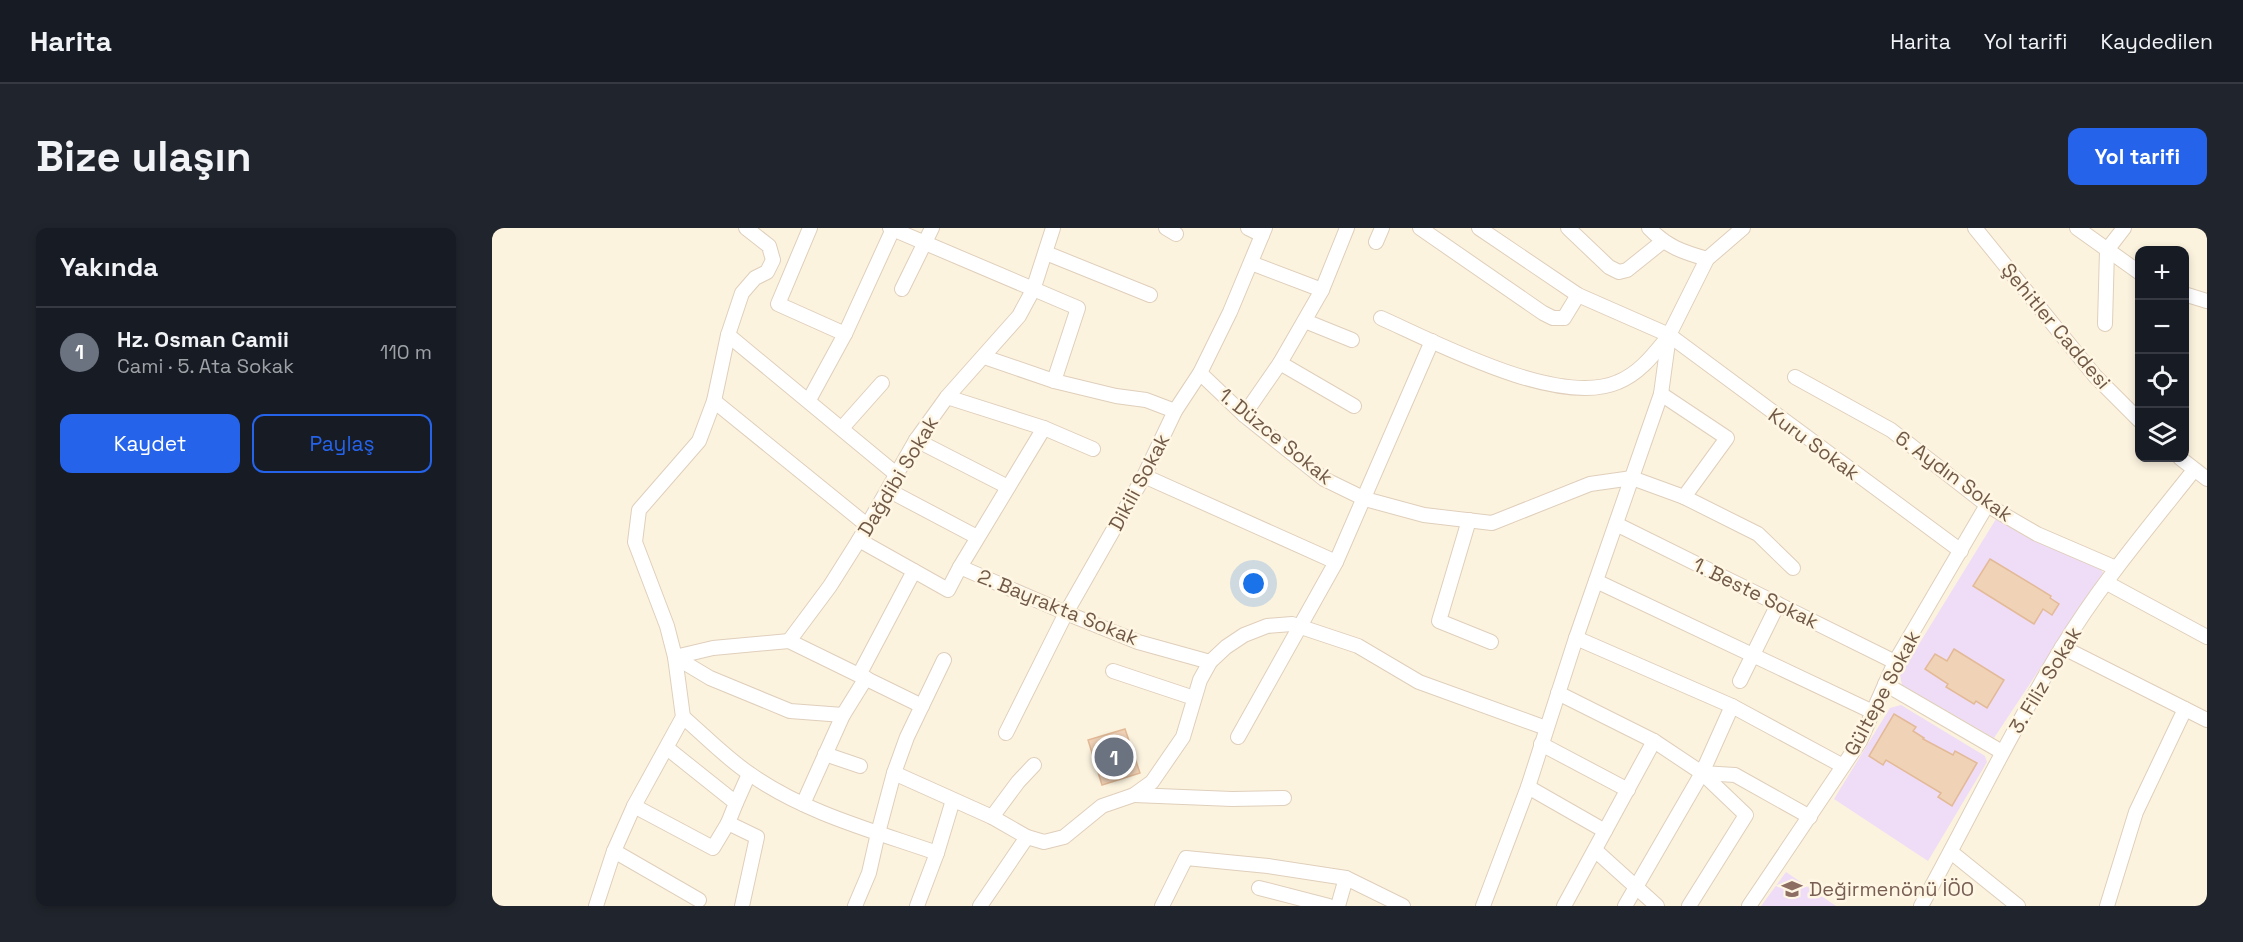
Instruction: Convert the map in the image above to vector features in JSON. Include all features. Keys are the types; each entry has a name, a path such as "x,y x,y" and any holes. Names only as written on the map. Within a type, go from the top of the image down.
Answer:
{"street":[{"path":"596,906 614,851 634,806 683,717 675,657 667,626 635,542 639,510 699,441 714,401 728,335 742,293 755,278 767,272 773,260 769,246 746,228"},
{"path":"810,228 778,304 845,334"},
{"path":"809,400 845,334 891,228 1078,308 1054,381"},
{"path":"902,289 932,228"},
{"path":"1037,228 1052,231"},
{"path":"1248,228 1263,232"},
{"path":"1244,415 1281,363 1305,321 1322,290 1347,228"},
{"path":"1376,242 1382,228"},
{"path":"1420,228 1553,318 1564,318 1578,296"},
{"name":"Kuru Sokak","path":"1479,228 1578,296 1669,335 1961,551"},
{"path":"1568,228 1609,267 1618,272 1627,270 1662,242"},
{"path":"1649,228 1662,242 1685,253 1707,259"},
{"path":"1381,318 1496,369 1547,385 1591,388 1618,383 1646,364 1669,335 1707,259 1743,228"},
{"name":"Şehitler Caddesi","path":"1975,228 2095,375 2135,417"},
{"path":"2077,228 2135,270"},
{"path":"2105,324 2107,250 2124,228"},
{"name":"Dağdibi Sokak","path":"789,640 830,586 868,526 916,440 947,397 1019,316 1033,290 1052,231"},
{"name":"Dikili Sokak","path":"1006,733 1066,613 1144,476 1175,411 1200,373 1263,232"},
{"path":"1046,253 1150,295"},
{"path":"773,260 793,264"},
{"path":"1251,263 1322,290"},
{"path":"2189,296 2207,301"},
{"path":"1305,321 1352,340"},
{"path":"728,335 896,474"},
{"path":"1483,906 1528,787 1576,638 1661,394 1669,335"},
{"path":"1238,737 1296,625 1336,562 1432,341"},
{"path":"984,357 1054,381 1116,396 1146,400 1175,411"},
{"path":"1281,363 1354,406"},
{"name":"1. Düzce Sokak","path":"1200,373 1244,415 1324,479 1365,499 1424,515 1492,523 1590,484 1632,478"},
{"name":"6. Aydın Sokak","path":"1795,377 1891,430 1987,505 2037,534 2116,568"},
{"path":"842,428 882,383"},
{"path":"1661,394 1727,438 1684,497"},
{"path":"947,397 1044,428 1093,449"},
{"path":"714,401 868,526"},
{"path":"960,567 1044,428"},
{"path":"916,440 1008,487"},
{"path":"2185,462 2207,479"},
{"name":"3. Filiz Sokak","path":"1921,906 2002,752 2062,647 2116,568 2194,470"},
{"path":"1144,476 1336,562"},
{"path":"1632,478 1684,497 1758,534 1793,568"},
{"path":"888,490 977,537"},
{"name":"Gültepe Sokak","path":"1749,906 1860,741 1895,662 1987,505"},
{"path":"1469,520 1439,621 1491,642"},
{"name":"1. Beste Sokak","path":"1616,524 1895,662"},
{"name":"2. Bayrakta Sokak","path":"859,540 948,590 960,567 1138,642 1210,662"},
{"path":"803,804 843,715 914,571"},
{"path":"1596,581 1873,712"},
{"path":"2107,583 2207,637"},
{"path":"1740,681 1778,604"},
{"path":"894,773 992,817 1027,837 1044,842 1064,837 1102,806 1134,795 1152,782 1183,736 1200,680 1210,662 1244,634 1267,626 1296,625 1358,646 1419,682 1546,728"},
{"path":"1576,638 1732,706 1843,766"},
{"path":"675,657 713,648 789,640 922,706"},
{"path":"2062,647 2207,720"},
{"path":"675,657 710,678 790,711 843,715"},
{"path":"855,906 869,873 894,773 944,660"},
{"path":"1113,671 1194,698"},
{"path":"1885,684 2002,752"},
{"path":"1558,693 1654,741 1702,773 1746,815 1689,906"},
{"path":"1625,906 1702,773 1732,706"},
{"path":"2107,906 2136,812 2185,709"},
{"path":"683,717 748,774 803,804 937,853"},
{"path":"1564,906 1654,741"},
{"path":"1541,744 1628,790"},
{"path":"667,748 736,803"},
{"path":"825,754 860,766"},
{"path":"992,817 1034,765"},
{"path":"1702,773 1735,775 1810,817"},
{"path":"634,806 713,848 728,823 748,774"},
{"path":"1528,787 1605,831"},
{"path":"1134,795 1232,799 1284,798"},
{"path":"917,906 937,853 953,800"},
{"path":"728,823 758,837 742,906"},
{"path":"980,906 1027,837"},
{"path":"1595,850 1657,906"},
{"path":"614,851 699,900"},
{"path":"1951,852 2018,906"},
{"path":"1162,906 1186,858 1268,866 1346,878 1403,906"},
{"path":"1338,906 1346,878"},
{"path":"1259,888 1329,906"}],"shaded area":[{"path":"1996,519 2023,535 2100,567 2103,573 1994,738 1902,685 1900,675"},
{"path":"1901,705 1985,756 1987,762 1928,861 1834,799 1890,708"},
{"name":"Değirmenönü İÖO","path":"1786,872 1836,906 1761,906"}],"building":[{"path":"1990,559 2051,596 2050,598 2059,604 2052,615 2043,609 2034,624 1973,586"},
{"path":"1954,649 2004,680 1987,708 1976,701 1974,704 1946,687 1948,684 1925,669 1935,654 1947,661"},
{"path":"1894,714 1916,727 1913,731 1923,739 1953,755 1955,751 1977,763 1952,806 1938,797 1941,793 1886,760 1883,765 1869,756"},
{"path":"1125,729 1140,773 1102,785 1088,740"}],"place":[{"name":"Hz. Osman Camii","path":"1114,757"},
{"name":"Değirmenönü İÖO","path":"1792,889"}]}
